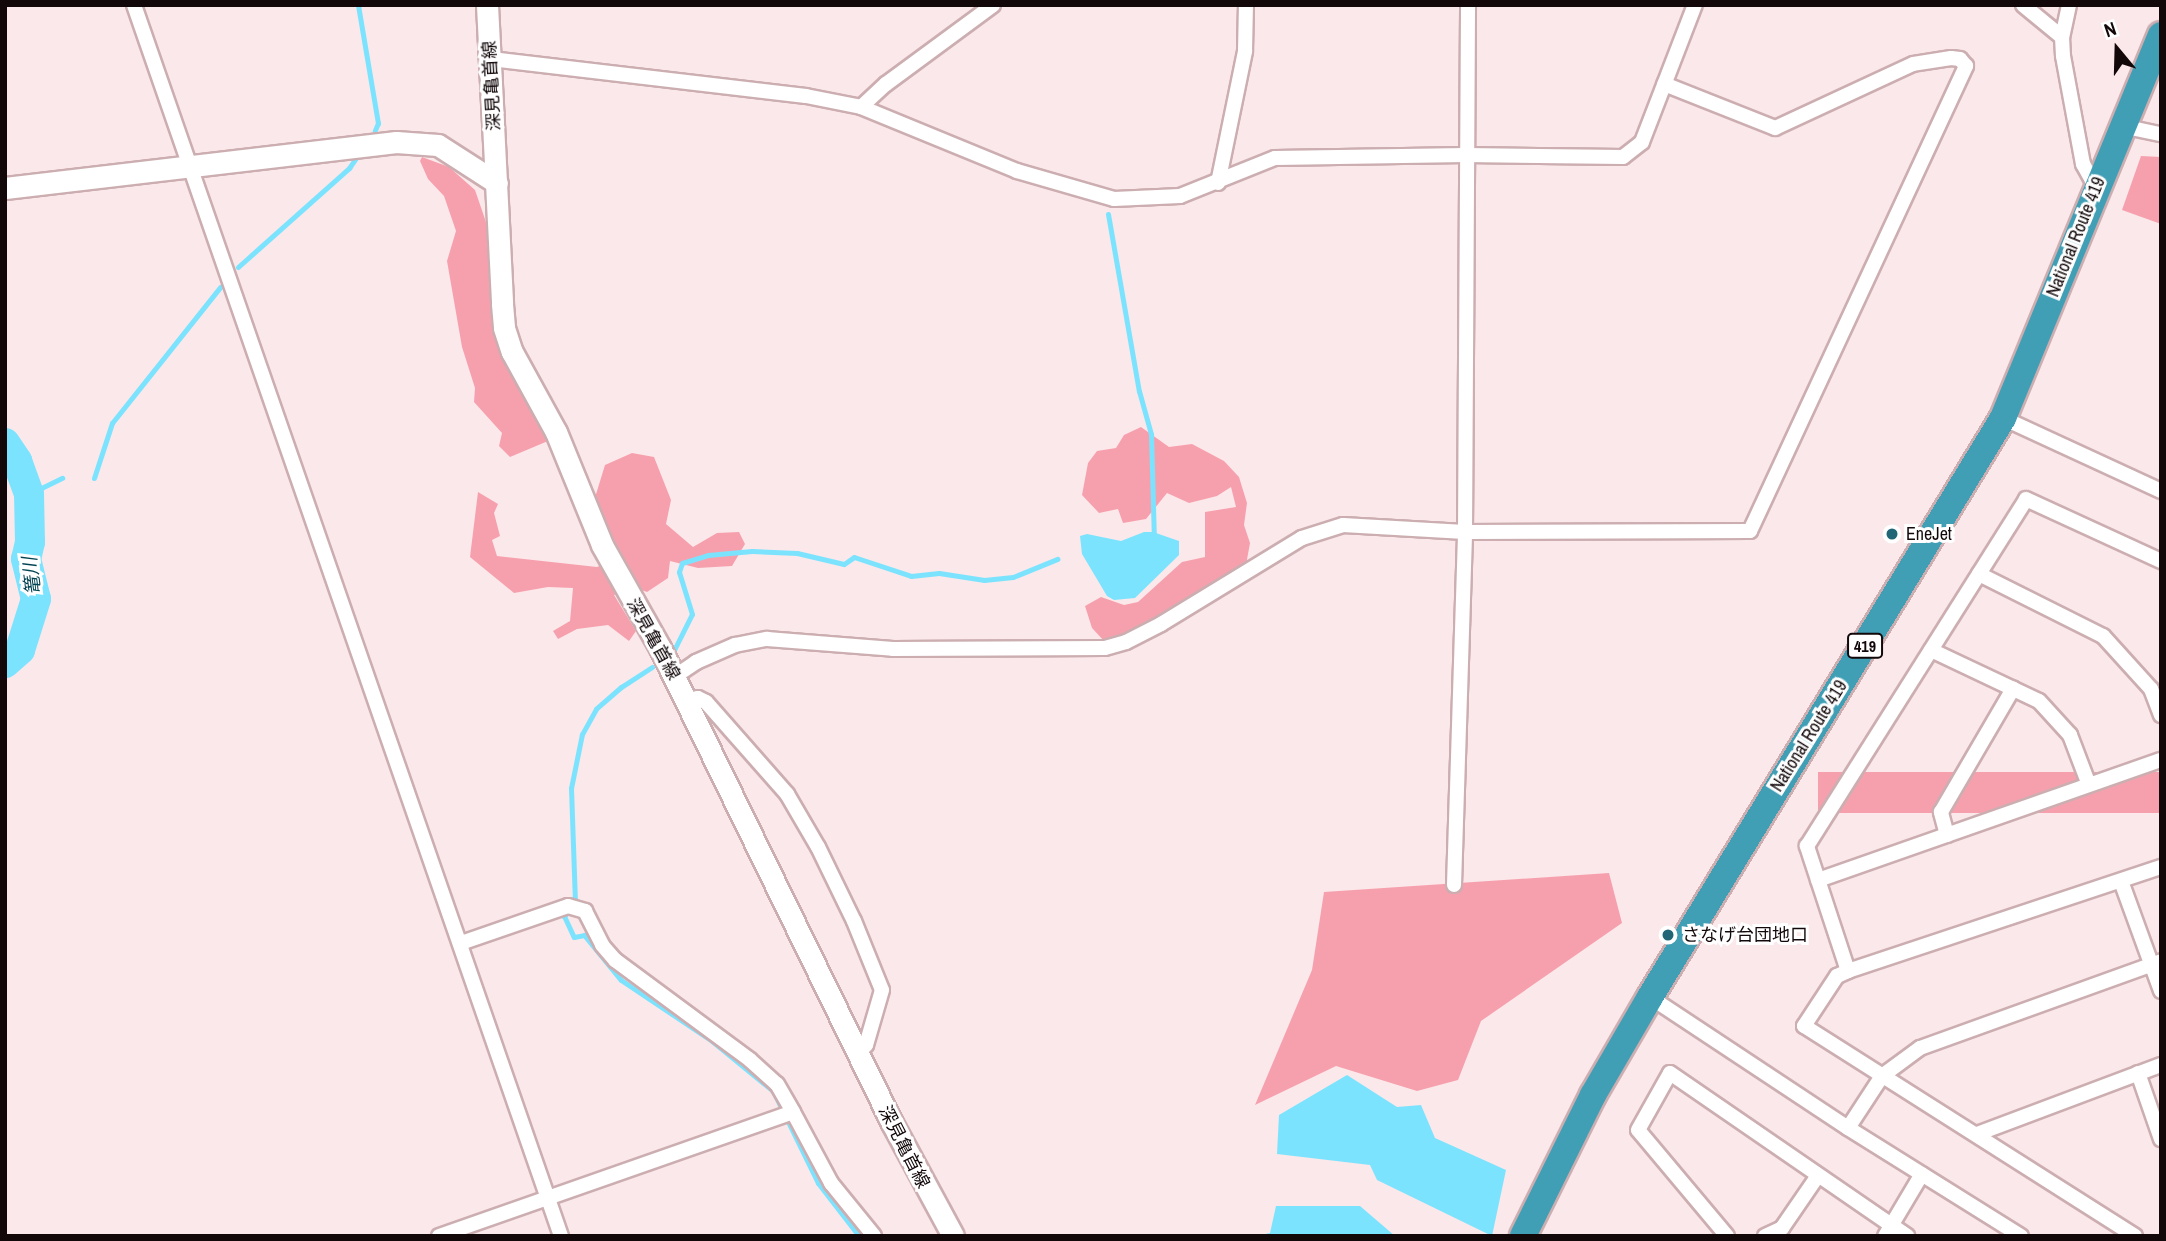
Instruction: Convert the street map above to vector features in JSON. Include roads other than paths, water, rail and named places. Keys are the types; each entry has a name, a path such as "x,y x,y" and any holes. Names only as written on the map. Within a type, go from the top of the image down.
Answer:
{"highway":[{"name":"National Route 419","path":"1524,1236 1593,1095 1650,997 2003,418 2096,187 2161,35"}],"main road":[{"name":"深見亀首線","path":"487,5 502,304 504,328 512,352 556,432 602,545 686,700 858,1053 951,1235"},
{"path":"5,188 396,142 422,142 456,154 497,183"}],"street":[{"path":"134,5 561,1236"},
{"path":"861,107 886,84 993,5"},
{"path":"1218,183 1245,51 1246,5"},
{"path":"1454,885 1465,532 1468,5"},
{"path":"491,59 806,96 861,107 1017,171 1114,199 1180,196 1275,158 1466,155 1623,157 1642,142 1695,5"},
{"path":"2023,5 2062,37"},
{"path":"2069,5 2062,37 2083,164 2096,187"},
{"path":"674,677 696,662 735,645 766,639 893,649 1105,648 1126,642 1161,624 1218,587 1321,529 1343,525 1465,532 1750,531 1966,66 1960,59 1951,58 1913,64 1774,128 1664,84"},
{"path":"2122,126 2161,134"},
{"path":"2003,418 2161,491"},
{"path":"1848,971 1807,846 2026,499 2161,561"},
{"path":"1979,574 2103,636 2156,686 2161,715"},
{"path":"1931,650 2039,701 2070,735 2089,785"},
{"path":"1947,835 1941,812 2013,689"},
{"path":"686,700 698,698 706,702 787,794 818,847 855,921 882,990 866,1045 858,1053"},
{"path":"1818,880 2161,760"},
{"path":"2135,1236 1804,1026 1837,976 1848,971 2161,867"},
{"path":"2121,881 2156,963 2161,991"},
{"path":"461,943 573,908 585,911 602,945 615,960 750,1060 776,1084 831,1183 874,1236"},
{"path":"1848,1128 1882,1076 1920,1048 2156,963"},
{"path":"1650,997 1848,1128 2021,1236"},
{"path":"1977,1134 2161,1065"},
{"path":"1727,1236 1638,1130 1670,1073 1888,1231 1907,1236"},
{"path":"2138,1073 2161,1139"},
{"path":"439,1236 791,1112"},
{"path":"1888,1231 1922,1174"},
{"path":"1765,1236 1782,1228 1817,1177"}],"water":[{"path":"1144,532 1153,532 1179,541 1179,555 1135,598 1114,600 1107,596 1082,554 1080,536 1087,534 1121,541"},
{"path":"1347,1075 1397,1107 1421,1105 1435,1138 1506,1170 1492,1236 1377,1180 1370,1165 1277,1154 1279,1115"},
{"path":"1276,1206 1360,1206 1395,1236 1256,1236 1270,1233"}],"waterway":[{"path":"358,5 378,123 375,130"},
{"path":"238,267 349,168 356,158"},
{"path":"1108,214 1139,391 1151,434 1154,539"},
{"path":"94,478 112,423 220,287"},
{"name":"篭川","path":"5,443 17,461 29,494 30,542 26,559 36,599 20,650 5,663"},
{"path":"29,494 62,478"},
{"path":"673,652 692,614 679,572 682,563 708,555 752,551 797,553 844,564 854,557 911,576 939,573 984,580 1013,577 1057,559"},
{"path":"652,667 621,687 596,709 582,734 571,788 575,905 564,916 574,937 584,935 621,980 712,1041 773,1091 818,1183 859,1236"}],"place":[{"name":"EneJet","path":"1892,534"},
{"name":"さなげ台団地口","path":"1668,935"}]}
